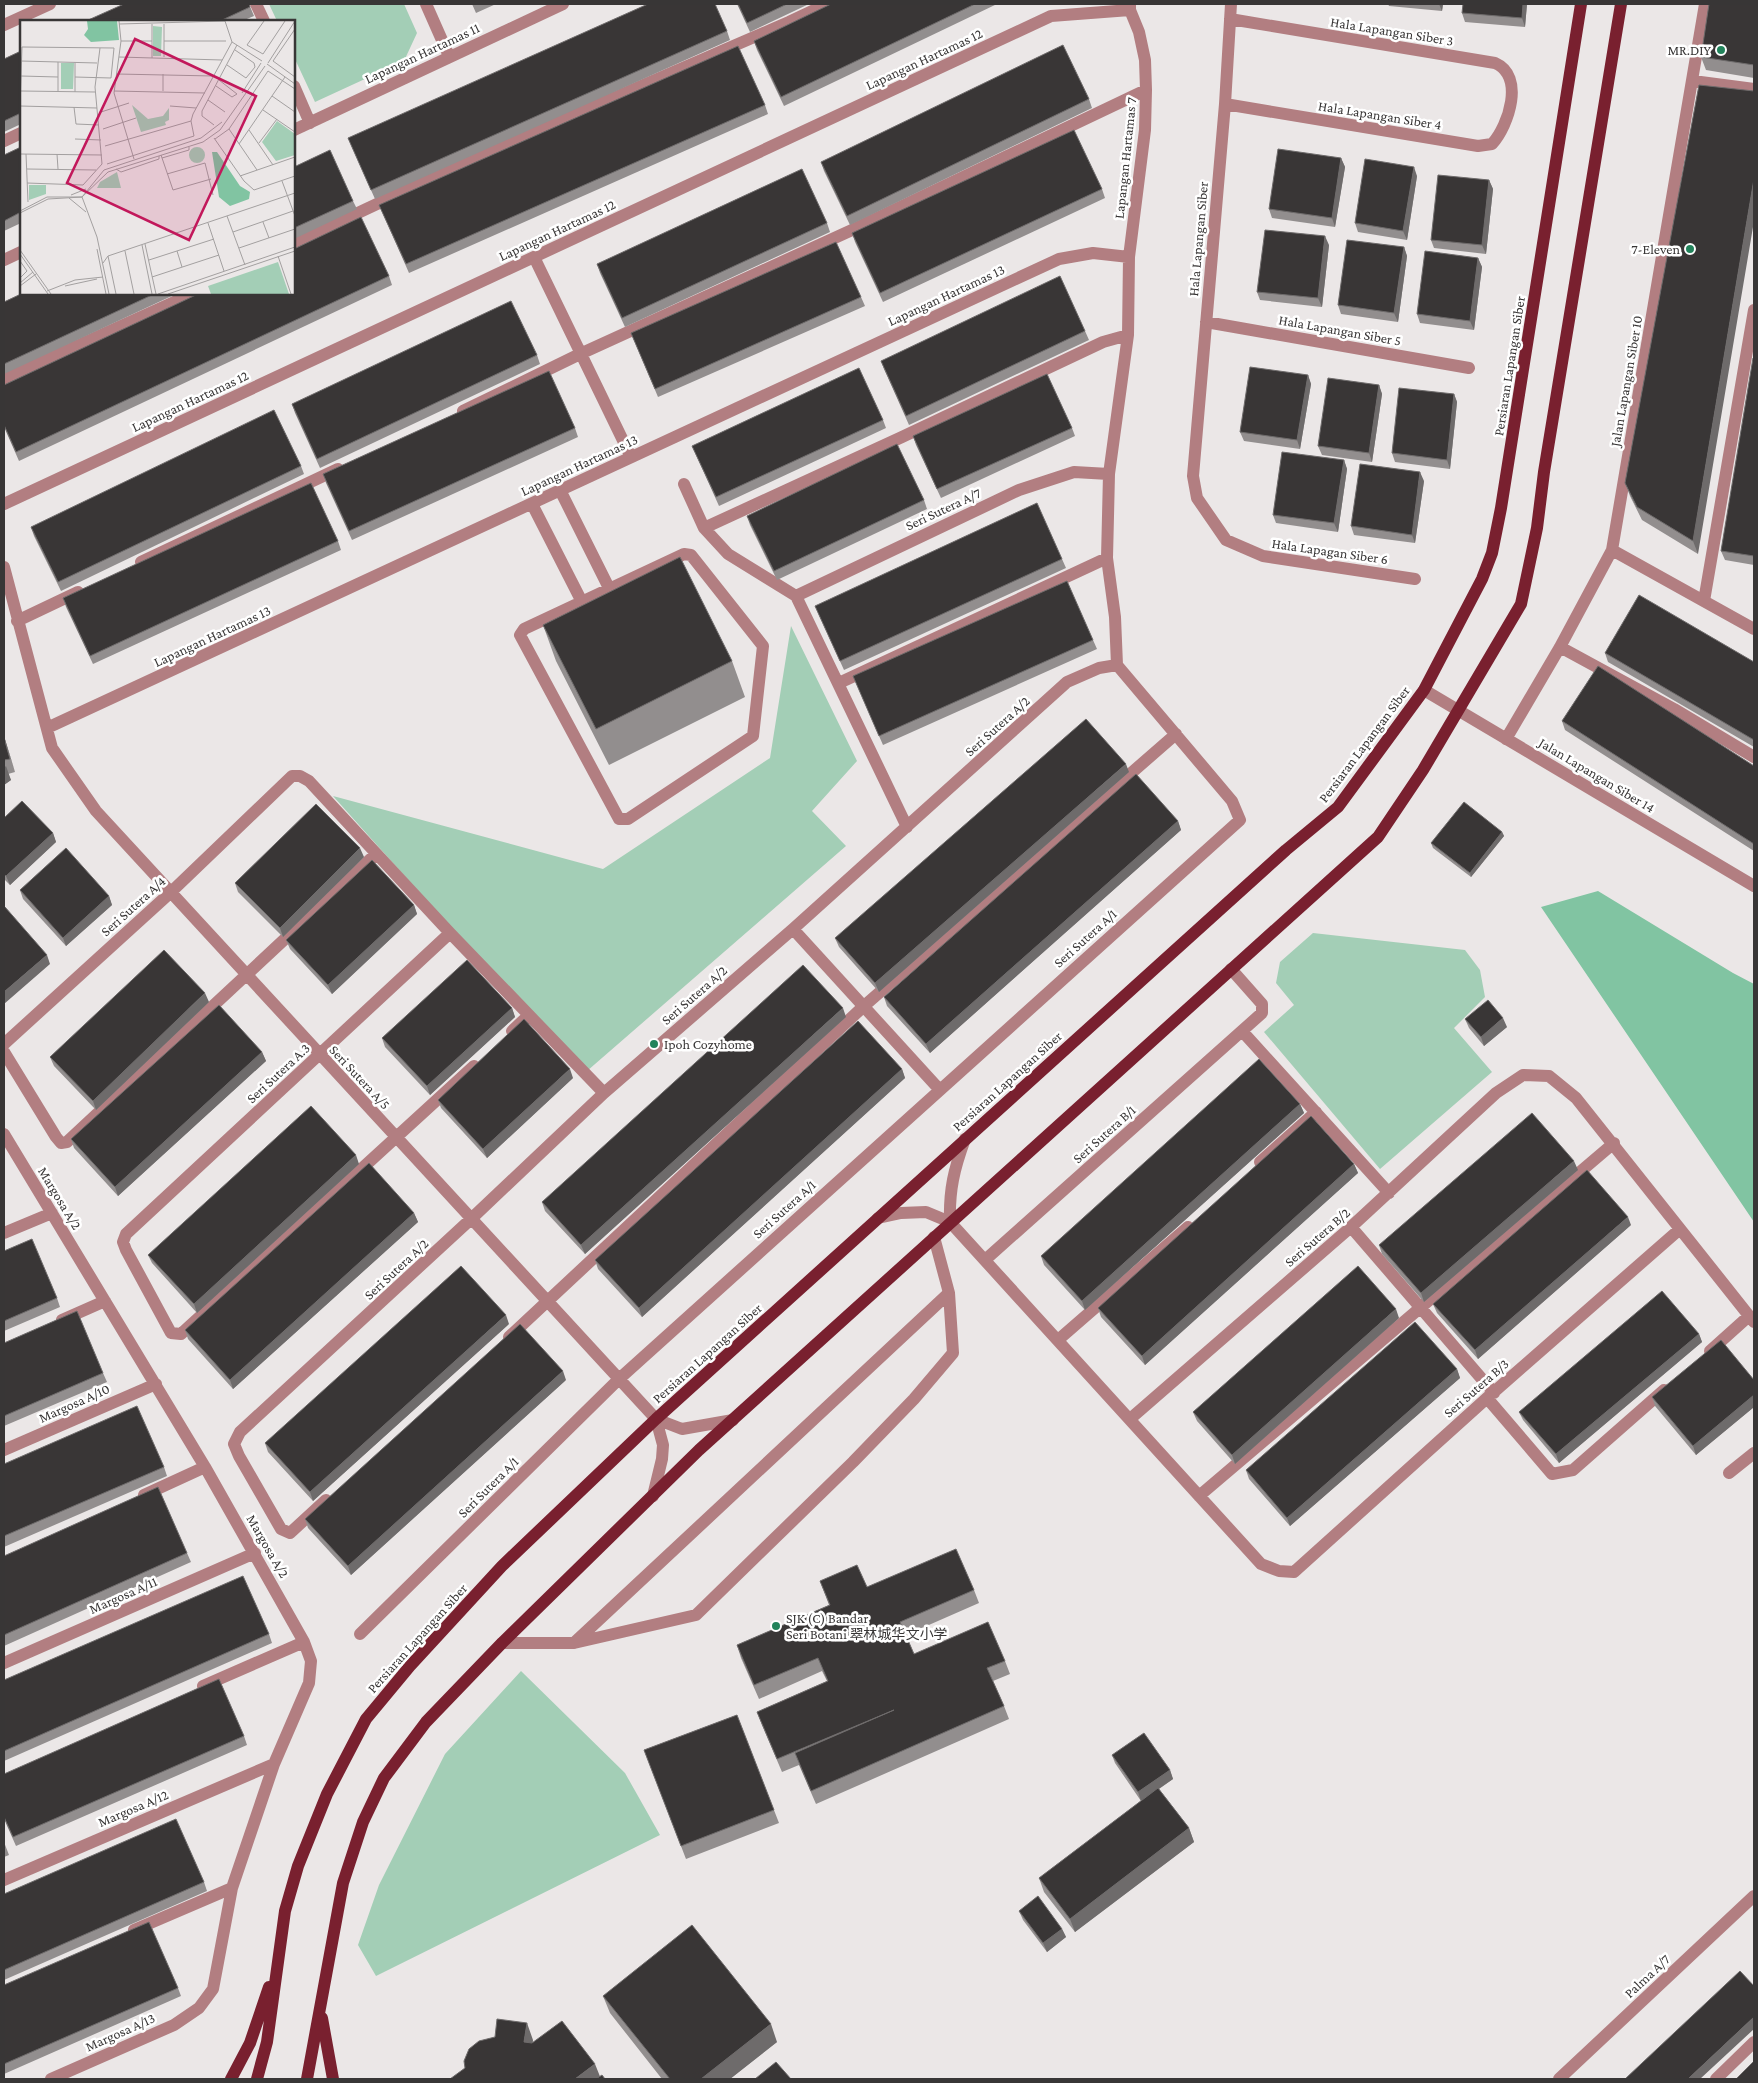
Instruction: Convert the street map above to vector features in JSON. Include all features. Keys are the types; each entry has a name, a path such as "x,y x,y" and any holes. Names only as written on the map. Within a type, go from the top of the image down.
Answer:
{"main road":[{"name":"Persiaran Lapangan Siber","path":"257,2079 267,2042 286,1911 298,1866 327,1794 366,1719 410,1666 502,1566 656,1419 1286,850 1338,807 1424,690 1482,580 1492,553 1501,508 1581,4"},
{"path":"307,2079 343,1883 363,1822 384,1778 426,1722 502,1643 733,1420 1378,837 1423,770 1520,604 1537,528 1546,462 1621,4"},
{"path":"231,2079 250,2042 279,1958"},
{"path":"321,2011 333,2079"}],"street":[{"path":"4,25 50,4"},
{"path":"256,4 264,20"},
{"path":"426,4 449,56"},
{"name":"Lapangan Hartamas 11","path":"295,130 563,4"},
{"path":"295,244 486,155 827,4"},
{"name":"Hala Lapangan Siber","path":"1193,476 1226,104 1231,4"},
{"name":"Jalan Lapangan Siber 10","path":"1506,739 1560,647 1612,550 1706,4"},
{"name":"Lapangan Hartamas 7","path":"1117,664 1115,617 1107,558 1109,474 1128,335 1129,257 1145,130 1146,90 1145,60 1139,32 1130,7"},
{"name":"Lapangan Hartamas 12","path":"4,504 1051,16 1130,7"},
{"name":"Hala Lapangan Siber 3","path":"1230,19 1495,63 1504,67 1509,74 1512,87 1509,110"},
{"path":"1693,81 1754,89"},
{"path":"295,88 310,123"},
{"path":"448,418 580,354 852,230 1146,90"},
{"name":"Hala Lapangan Siber 4","path":"1226,104 1478,146 1492,144 1502,133 1509,110"},
{"path":"4,141 20,133"},
{"path":"4,260 20,252"},
{"name":"Lapangan Hartamas 13","path":"47,728 1059,259 1093,253 1129,257"},
{"path":"534,257 631,457"},
{"path":"4,379 190,295"},
{"path":"1704,601 1754,310"},
{"name":"Hala Lapangan Siber 5","path":"1206,322 1469,368"},
{"path":"704,528 1103,342 1128,335"},
{"path":"131,567 351,463"},
{"name":"Seri Sutera A/7","path":"796,596 1019,490 1074,472 1109,474"},
{"name":"Hala Lapagan Siber 6","path":"1193,476 1197,498 1226,540 1263,556 1415,579"},
{"path":"684,484 704,528 728,554 796,596 907,827"},
{"path":"560,490 610,590"},
{"path":"532,504 582,602"},
{"path":"1612,550 1754,629"},
{"path":"684,554 691,555 763,646 753,736 628,819 619,819 520,635 524,629 610,590 684,554"},
{"path":"839,683 1107,558"},
{"path":"4,567 47,728"},
{"path":"17,620 87,587"},
{"path":"1560,647 1674,709 1754,757"},
{"path":"496,1348 864,1006 1176,734 1117,664"},
{"name":"Seri Sutera A/2","path":"333,1494 290,1533 281,1529 239,1456 234,1444 240,1432 471,1219 604,1093 793,930 1067,682 1099,668 1117,664"},
{"name":"Jalan Lapangan Siber 14","path":"1424,690 1754,886"},
{"name":"Seri Sutera A/5","path":"47,728 52,748 96,811 656,1419"},
{"name":"Seri Sutera A/1","path":"360,1634 619,1379 1240,820 1232,801 1176,734"},
{"name":"Seri Sutera A/4","path":"4,1044 170,893 292,776 300,776 309,781 376,854"},
{"path":"4,1052 56,1137 61,1143 67,1142 376,854 604,1093"},
{"path":"793,930 939,1089"},
{"name":"Seri Sutera A.3","path":"396,1137 181,1334 171,1333 163,1322 126,1250 123,1242 126,1234 450,933"},
{"name":"Seri Sutera B/1","path":"985,1260 1262,1013 1262,1004 1231,969"},
{"path":"501,1041 530,1015"},
{"path":"1242,1031 1389,1193"},
{"path":"396,1137 480,1060"},
{"name":"Seri Sutera B/2","path":"1130,1419 1351,1228 1496,1093 1523,1075 1550,1076 1576,1098 1614,1143"},
{"path":"1252,1169 1316,1112"},
{"name":"Margosa A/2","path":"4,1134 205,1467 304,1642 311,1662 309,1683 274,1764 232,1888 213,1988 199,2008"},
{"path":"950,1222 950,1195 954,1167 965,1139"},
{"path":"878,1218 901,1213 926,1212 950,1222 1199,1496 1614,1143 1752,1319 1698,1361"},
{"path":"4,1234 52,1213"},
{"path":"1058,1340 1196,1220"},
{"path":"1351,1228 1421,1307 1552,1474 1572,1470 1676,1380"},
{"name":"Seri Sutera B/3","path":"1199,1496 1262,1564 1279,1571 1294,1572 1680,1229"},
{"path":"502,1643 574,1643 696,1615 853,1462 953,1354 949,1293 934,1237"},
{"path":"574,1643 949,1293"},
{"path":"54,1323 105,1301"},
{"name":"Margosa A/10","path":"4,1450 156,1384"},
{"path":"656,1419 682,1429 733,1420"},
{"path":"653,1496 662,1459 663,1445 656,1419"},
{"path":"1729,1473 1754,1453"},
{"path":"135,1498 205,1467"},
{"name":"Margosa A/11","path":"4,1664 255,1553"},
{"path":"195,1690 304,1642"},
{"name":"Margosa A/12","path":"4,1880 274,1764"},
{"path":"122,1936 232,1888"},
{"name":"Palma A/7","path":"1560,2079 1754,1896"},
{"name":"Margosa A/13","path":"51,2079 174,2024 199,2008"},
{"path":"1716,2079 1754,2042"}],"shaded area":[{"path":"269,4 404,4 417,33 404,61 315,102 295,59 295,20 277,20"},
{"path":"791,626 857,761 812,811 846,846 587,1071 529,1015 333,796 603,869 770,758"},
{"path":"1598,891 1754,984 1754,1222 1541,907"},
{"path":"1313,933 1465,950 1480,970 1485,997 1454,1028 1492,1072 1380,1169 1264,1032 1294,1005 1276,983 1280,962"},
{"path":"521,1671 625,1773 660,1835 376,1976 358,1945 379,1885 445,1754"}],"building":[{"path":"124,4 249,4 250,7 222,20 88,20"},
{"path":"648,4 715,4 727,31 371,190 348,138"},
{"path":"738,4 787,4 747,23"},
{"path":"831,4 975,4 781,97 754,41"},
{"path":"1463,4 1523,4 1522,18 1462,13"},
{"path":"1709,4 1754,4 1754,65 1701,57"},
{"path":"1063,45 1089,99 847,216 821,162"},
{"path":"738,46 765,105 406,264 379,205"},
{"path":"20,51 20,113 4,121 4,59"},
{"path":"1699,85 1754,91 1754,179 1693,541 1637,507 1625,483"},
{"path":"1074,130 1102,189 880,293 852,233"},
{"path":"20,147 20,213 4,221 4,155"},
{"path":"1278,149 1341,158 1332,218 1269,209"},
{"path":"330,150 353,201 295,228 295,167"},
{"path":"1365,159 1414,167 1403,231 1355,223"},
{"path":"802,169 827,223 622,318 597,264"},
{"path":"1438,175 1489,180 1482,245 1431,240"},
{"path":"361,217 389,276 16,452 4,425 4,385 196,295 295,295 295,249"},
{"path":"1265,230 1325,236 1318,298 1257,292"},
{"path":"1347,240 1404,247 1394,313 1338,305"},
{"path":"836,242 861,297 655,389 631,333"},
{"path":"1425,251 1478,258 1470,321 1417,314"},
{"path":"1060,276 1085,331 906,416 881,361"},
{"path":"20,294 152,295 4,364 4,302"},
{"path":"511,301 537,355 317,459 292,404"},
{"path":"1754,359 1754,556 1721,551"},
{"path":"1250,367 1308,375 1297,440 1240,432"},
{"path":"859,368 883,420 716,497 692,446"},
{"path":"549,371 575,428 349,531 323,474"},
{"path":"1047,374 1072,428 937,489 913,436"},
{"path":"1328,378 1379,385 1369,453 1318,446"},
{"path":"1399,388 1454,394 1447,460 1392,453"},
{"path":"274,410 301,466 58,582 31,527"},
{"path":"897,444 924,500 774,571 747,516"},
{"path":"1282,452 1344,460 1334,523 1273,515"},
{"path":"1360,464 1420,472 1412,535 1351,526"},
{"path":"311,483 338,541 90,656 63,598"},
{"path":"1037,503 1062,559 840,661 815,606"},
{"path":"680,557 732,661 596,729 543,625"},
{"path":"1067,581 1093,640 879,736 853,676"},
{"path":"1639,595 1754,662 1754,740 1605,653"},
{"path":"1598,666 1754,766 1754,844 1562,721"},
{"path":"1086,719 1126,764 875,983 835,938"},
{"path":"4,738 10,759 4,760"},
{"path":"1136,774 1178,821 926,1044 884,997"},
{"path":"22,801 53,833 6,876 4,874 4,818"},
{"path":"1464,802 1502,832 1470,873 1431,843"},
{"path":"316,804 360,848 280,928 235,883"},
{"path":"66,848 109,896 63,938 20,890"},
{"path":"372,860 414,905 328,985 286,940"},
{"path":"5,907 47,955 4,992 4,909"},
{"path":"164,950 205,993 93,1101 50,1057"},
{"path":"467,960 512,1008 427,1086 382,1038"},
{"path":"803,965 843,1008 581,1245 542,1202"},
{"path":"1488,1000 1503,1018 1481,1037 1465,1019"},
{"path":"219,1005 262,1052 115,1187 71,1139"},
{"path":"524,1019 570,1069 483,1149 438,1100"},
{"path":"858,1021 902,1069 639,1308 595,1260"},
{"path":"1259,1059 1300,1104 1082,1301 1041,1256"},
{"path":"311,1106 356,1155 194,1304 148,1255"},
{"path":"1532,1113 1574,1161 1421,1293 1379,1245"},
{"path":"1311,1116 1354,1164 1142,1356 1098,1308"},
{"path":"369,1163 414,1213 230,1380 185,1330"},
{"path":"1587,1170 1628,1217 1475,1350 1433,1304"},
{"path":"32,1239 57,1298 4,1321 4,1251"},
{"path":"461,1266 506,1315 310,1492 265,1443"},
{"path":"1358,1266 1396,1309 1232,1455 1193,1412"},
{"path":"1662,1291 1699,1334 1556,1454 1519,1412"},
{"path":"77,1311 103,1373 4,1416 4,1343"},
{"path":"1415,1322 1457,1369 1287,1518 1246,1470"},
{"path":"520,1324 563,1371 348,1566 305,1519"},
{"path":"1721,1340 1754,1380 1754,1395 1693,1446 1652,1397"},
{"path":"137,1406 164,1467 4,1536 4,1464"},
{"path":"158,1487 187,1553 4,1635 4,1556"},
{"path":"956,1549 974,1590 900,1622 914,1654 988,1622 1005,1661 987,1668 1004,1706 811,1791 795,1753 894,1710 777,1759 757,1712 828,1681 818,1658 754,1685 737,1645 830,1605 820,1581 857,1565 867,1587"},
{"path":"243,1576 269,1634 4,1751 4,1680"},
{"path":"219,1679 244,1736 13,1837 4,1817 4,1774"},
{"path":"737,1715 774,1810 681,1846 644,1750"},
{"path":"1144,1733 1170,1770 1138,1792 1112,1755"},
{"path":"1158,1788 1189,1828 1070,1919 1039,1878"},
{"path":"176,1819 204,1882 4,1970 4,1894"},
{"path":"1038,1896 1062,1929 1043,1943 1019,1911"},
{"path":"149,1922 178,1988 4,2064 4,1985"},
{"path":"692,1925 771,2024 701,2079 670,2079 603,1996"},
{"path":"1740,1971 1754,1986 1754,2017 1688,2079 1625,2079"},
{"path":"497,2019 527,2023 524,2042 532,2043 562,2021 595,2064 575,2079 450,2079 465,2068 464,2061 469,2049 479,2041 495,2037"},
{"path":"1754,2061 1754,2079 1736,2079"},
{"path":"776,2062 791,2079 755,2079"},
{"path":"602,2075 605,2079 596,2079"}],"place":[{"name":"MR.DIY","path":"1721,50"},
{"name":"7-Eleven","path":"1690,249"},
{"name":"Ipoh Cozyhome","path":"654,1044"},
{"name":"SJK (C) Bandar Seri Botani 翠林城华文小学","path":"776,1626"}]}
